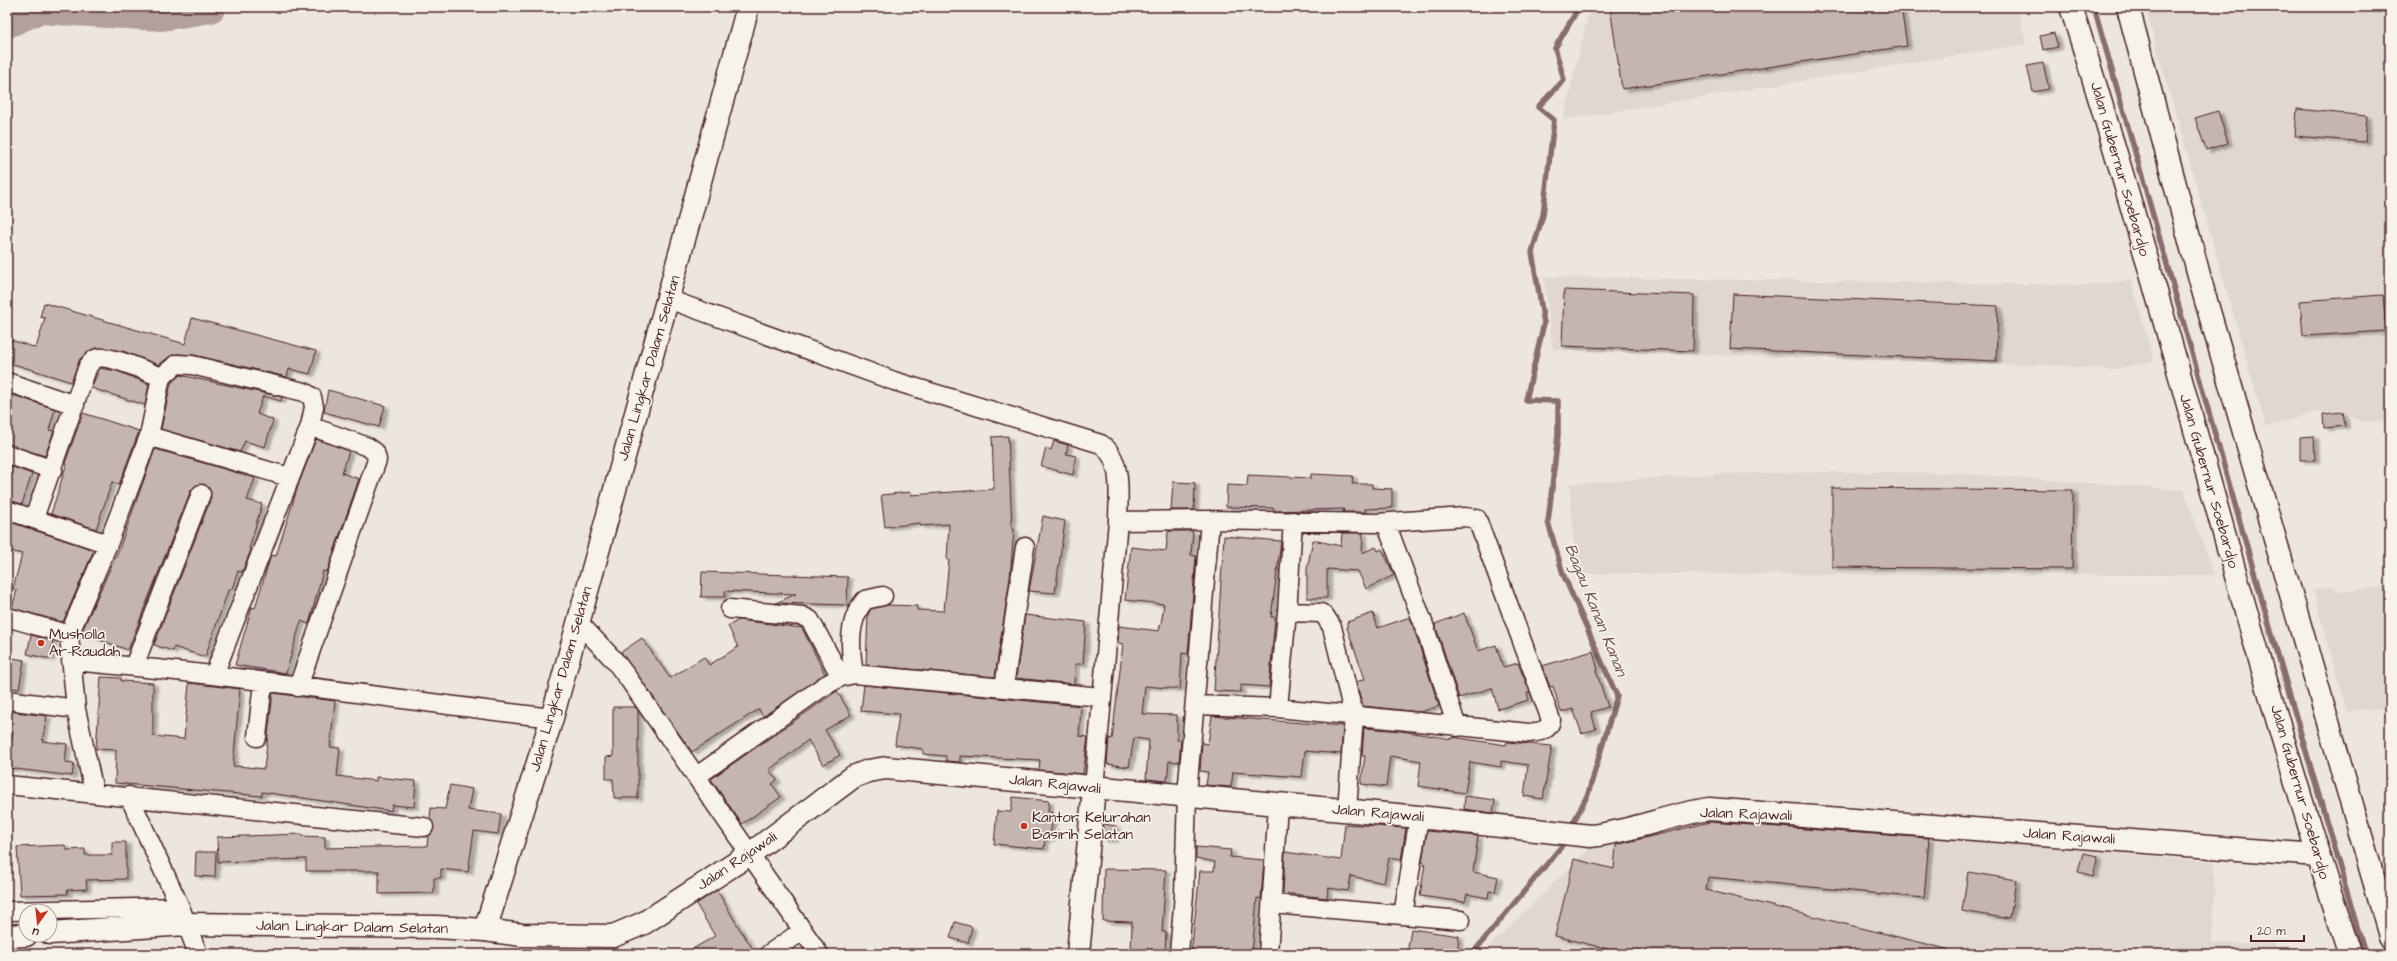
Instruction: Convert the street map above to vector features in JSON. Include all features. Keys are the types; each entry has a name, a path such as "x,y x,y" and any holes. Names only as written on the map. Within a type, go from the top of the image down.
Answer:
{"main road":[{"name":"Jalan Lingkar Dalam Selatan","path":"58,932 183,915 485,930 552,718 748,7"},
{"name":"Jalan Gubernur Soebardjo","path":"2071,7 2145,254 2190,418 2317,855 2350,954"},
{"path":"2128,7 2204,294 2390,936"},
{"name":"Jalan Rajawali","path":"485,930 522,935 613,936 644,923 750,854 853,777 868,771 886,768 909,769 1094,788 1187,795 1278,805 1419,816 1590,836 1615,833 1690,812 1709,809 2317,855"},
{"path":"1078,954 1094,788"}],"street":[{"path":"668,299 894,381 1100,444 1108,449 1113,457 1118,480 1118,521 1094,788"},
{"path":"34,518 53,470 88,366 98,358 108,359 161,377"},
{"path":"94,792 76,709 69,635 108,544 149,436 161,377 177,364 192,365 304,392 312,397 314,406 310,426 289,476 214,675"},
{"path":"7,382 75,405"},
{"path":"298,687 377,460 375,452 368,447 310,426"},
{"path":"149,436 289,476"},
{"path":"7,454 53,470"},
{"path":"134,666 201,494"},
{"path":"7,510 108,544"},
{"path":"1118,521 1210,520 1386,523 1465,517 1477,519 1551,720 1550,725 1546,729 1529,733 1278,708 1196,705"},
{"path":"1179,954 1184,894 1187,795 1196,705 1210,520"},
{"path":"1278,708 1287,612 1293,521"},
{"path":"1386,523 1424,625 1457,726"},
{"path":"1004,687 1025,547"},
{"path":"847,676 856,618 865,600 883,596"},
{"path":"730,609 802,616 810,620 847,676"},
{"path":"1287,612 1316,612 1325,616 1329,621 1351,698 1354,716 1347,810"},
{"path":"7,617 69,635"},
{"path":"578,622 615,661 697,776 819,954"},
{"path":"71,661 214,675 298,687 552,718"},
{"path":"697,776 824,686 847,676 1004,687 1102,697"},
{"path":"257,737 264,682"},
{"path":"7,700 76,709"},
{"path":"7,785 94,792 424,827"},
{"path":"129,796 183,915 198,954"},
{"path":"1268,954 1273,904 1278,805"},
{"path":"1403,915 1419,816"},
{"path":"1273,904 1460,920"},
{"path":"7,911 183,915"},
{"path":"769,954 802,931"}],"shaded area":[{"path":"1590,7 2018,7 2026,44 1563,120"},
{"path":"2145,7 2390,7 2390,421 2362,422 2345,412 2316,412 2266,427"},
{"path":"1544,277 2088,285 2131,280 2154,361 2110,370 2066,366 1553,350"},
{"path":"1835,472 1955,473 2184,490 2214,575 1576,574 1570,484 1716,474"},
{"path":"2390,586 2390,708 2347,711 2313,590 2330,587 2339,592"},
{"path":"1704,816 2215,862 2212,943 2274,943 2278,954 1522,954 1489,947 1592,846"}],"building":[{"path":"1610,7 1901,7 1907,46 1622,89"},
{"path":"2054,33 2058,47 2043,50 2040,36"},
{"path":"2043,63 2049,89 2033,92 2027,66"},
{"path":"2297,109 2367,116 2365,142 2295,136"},
{"path":"2218,111 2228,143 2206,150 2195,118"},
{"path":"1564,290 1694,295 1693,351 1562,346"},
{"path":"1733,294 1998,306 1996,361 1730,349"},
{"path":"2383,295 2386,331 2303,336 2300,301"},
{"path":"44,303 185,344 192,318 316,351 310,374 289,369 287,377 194,355 177,354 170,356 159,365 123,351 97,348 89,351 80,359 71,382 7,362 11,340 36,348 45,318 40,317"},
{"path":"100,368 117,371 149,384 145,405 91,388"},
{"path":"180,375 282,397 281,401 263,396 257,414 273,420 265,447 245,441 240,452 161,429 171,383"},
{"path":"328,390 385,406 379,427 324,412"},
{"path":"7,393 55,409 49,430 54,431 45,456 7,444"},
{"path":"2343,412 2345,426 2324,428 2323,414"},
{"path":"83,413 139,431 119,485 112,482 96,529 51,514 67,464 65,463"},
{"path":"1008,436 1012,529 1014,529 1010,578 995,677 866,665 868,614 871,609 888,605 917,606 917,610 944,611 949,560 947,560 949,524 920,526 920,523 885,527 881,495 911,492 911,495 994,489 992,437"},
{"path":"2314,436 2315,460 2300,460 2300,437"},
{"path":"316,439 349,451 342,473 359,479 327,572 323,571 309,624 301,621 286,673 235,665 252,607 255,608 271,555 276,556 299,483"},
{"path":"1054,441 1068,445 1066,454 1076,456 1073,475 1041,466 1046,448 1051,450"},
{"path":"155,449 255,478 247,500 262,504 249,549 251,550 242,572 238,571 232,589 229,588 205,657 174,647 173,651 154,645 211,498 209,488 204,484 195,486 191,490 128,650 81,633 119,549"},
{"path":"7,465 32,474 22,504 7,500"},
{"path":"1311,474 1353,476 1352,484 1372,484 1372,488 1392,489 1392,508 1365,509 1365,512 1343,512 1344,509 1274,511 1274,508 1226,507 1227,485 1247,486 1248,475 1311,478"},
{"path":"1173,482 1195,483 1194,510 1171,510"},
{"path":"1832,488 2073,490 2072,569 1832,567"},
{"path":"1043,516 1065,521 1055,593 1029,591"},
{"path":"7,521 94,550 63,622 12,608 17,590 13,589 22,554 7,550"},
{"path":"1193,531 1191,555 1196,556 1188,654 1182,653 1180,689 1145,686 1142,714 1177,715 1177,740 1181,740 1179,762 1169,761 1167,781 1146,779 1149,740 1134,738 1129,767 1107,764 1109,738 1112,739 1123,644 1118,643 1119,626 1159,631 1164,604 1125,600 1131,547 1166,551 1168,532"},
{"path":"1342,533 1363,533 1362,553 1376,547 1378,551 1382,549 1394,575 1366,589 1358,571 1327,569 1327,598 1307,598 1307,569 1313,540 1341,546"},
{"path":"1224,536 1281,541 1271,617 1275,617 1269,687 1241,685 1241,692 1214,691"},
{"path":"702,572 848,577 847,605 776,603 796,594 725,591 725,597 701,597"},
{"path":"1373,613 1378,628 1410,617 1439,706 1420,712 1363,706 1356,682 1365,679 1347,628 1347,622"},
{"path":"1464,613 1478,651 1496,645 1503,667 1518,663 1530,692 1527,693 1529,700 1498,709 1492,688 1459,698 1435,624"},
{"path":"1025,615 1086,622 1083,664 1075,664 1074,684 1016,678"},
{"path":"739,620 802,628 825,674 763,717 759,709 692,752 621,652 642,638 670,678 704,657 709,665 738,647 728,626"},
{"name":"Musholla Ar-Raudah","path":"31,635 53,641 50,659 27,654"},
{"path":"1593,651 1598,670 1596,671 1608,707 1591,712 1596,729 1582,734 1573,709 1561,712 1553,686 1550,687 1542,666"},
{"path":"7,657 24,660 19,689 7,687"},
{"path":"101,677 121,678 121,681 153,683 153,736 184,739 189,683 240,689 233,766 264,769 273,693 335,701 330,747 340,748 337,776 376,781 376,777 416,781 414,807 392,805 391,811 262,792 262,796 115,783 116,750 96,749"},
{"path":"864,685 1081,706 1079,736 1088,737 1083,774 1039,770 1040,760 960,756 960,762 946,761 946,756 923,754 923,749 895,745 899,714 861,711"},
{"path":"837,691 851,715 825,730 840,755 823,765 808,740 769,770 777,780 772,784 781,797 742,824 711,779"},
{"path":"613,707 635,707 638,710 638,798 614,798 613,779 606,779 606,757 613,756"},
{"path":"7,711 47,716 42,741 67,744 65,762 74,763 72,776 8,768 13,732 7,731"},
{"path":"1212,716 1343,726 1341,754 1305,751 1302,777 1233,772 1231,787 1206,785 1208,772 1200,771 1202,743 1208,744"},
{"path":"1364,728 1401,731 1452,739 1452,737 1506,745 1507,742 1552,746 1543,799 1524,796 1528,765 1501,761 1501,767 1470,762 1465,793 1418,786 1421,761 1390,756 1386,787 1361,784 1365,756 1362,756"},
{"path":"450,785 472,789 468,810 501,814 498,834 474,831 468,872 441,869 441,878 434,878 434,893 379,894 379,871 306,871 306,859 218,862 217,837 302,834 302,836 325,837 325,848 427,846 428,837 434,828 430,818 431,808 445,809"},
{"path":"1465,796 1495,800 1493,813 1464,809"},
{"name":"Kantor Kelurahan Basirih Selatan","path":"1013,797 1049,801 1048,812 1053,813 1050,839 1045,838 1044,849 994,844 997,811 1011,812"},
{"path":"1710,822 1929,838 1924,898 1708,877 1706,890 1947,949 1946,954 1628,954 1555,936 1574,859 1614,869 1616,845"},
{"path":"1103,824 1116,826 1114,840 1102,839"},
{"path":"1345,824 1406,828 1401,860 1389,858 1384,883 1351,876 1348,891 1328,888 1327,898 1283,893 1285,852 1341,860"},
{"path":"1427,831 1478,836 1473,872 1498,877 1495,892 1489,891 1488,898 1467,894 1465,902 1420,896 1425,863 1422,862"},
{"path":"112,842 126,842 126,879 86,880 87,889 67,890 68,894 20,895 17,847 65,845 66,850 85,849 85,855 112,855"},
{"path":"1196,847 1231,850 1230,857 1264,860 1261,899 1257,898 1252,954 1191,954 1200,871 1214,871 1215,862 1196,858"},
{"path":"196,852 216,852 215,877 195,876"},
{"path":"2083,853 2098,856 2093,876 2078,872"},
{"path":"1104,869 1166,870 1162,932 1166,932 1165,954 1131,954 1132,922 1103,921"},
{"path":"1968,872 2016,880 2010,919 1962,911"},
{"path":"717,890 756,954 684,954 715,936 696,904"},
{"path":"955,922 972,927 968,943 950,938"},
{"path":"1411,929 1459,936 1457,954 1407,954"}],"waterway":[{"path":"7,22 39,8 162,15 210,7"},
{"name":"Bagau Kanan Kanan","path":"1570,829 1588,794 1617,696 1563,574 1548,522 1558,435 1558,401 1526,400 1544,323 1532,252 1543,215 1554,120 1538,107 1564,80 1555,48 1579,7"},
{"path":"2094,7 2264,607 2365,954"},
{"name":"Bagau Kanan Kanan","path":"1472,954 1561,847 1566,838"}],"place":[{"name":"Musholla Ar-Raudah","path":"41,643"},
{"name":"Kantor Kelurahan Basirih Selatan","path":"1024,826"}]}
